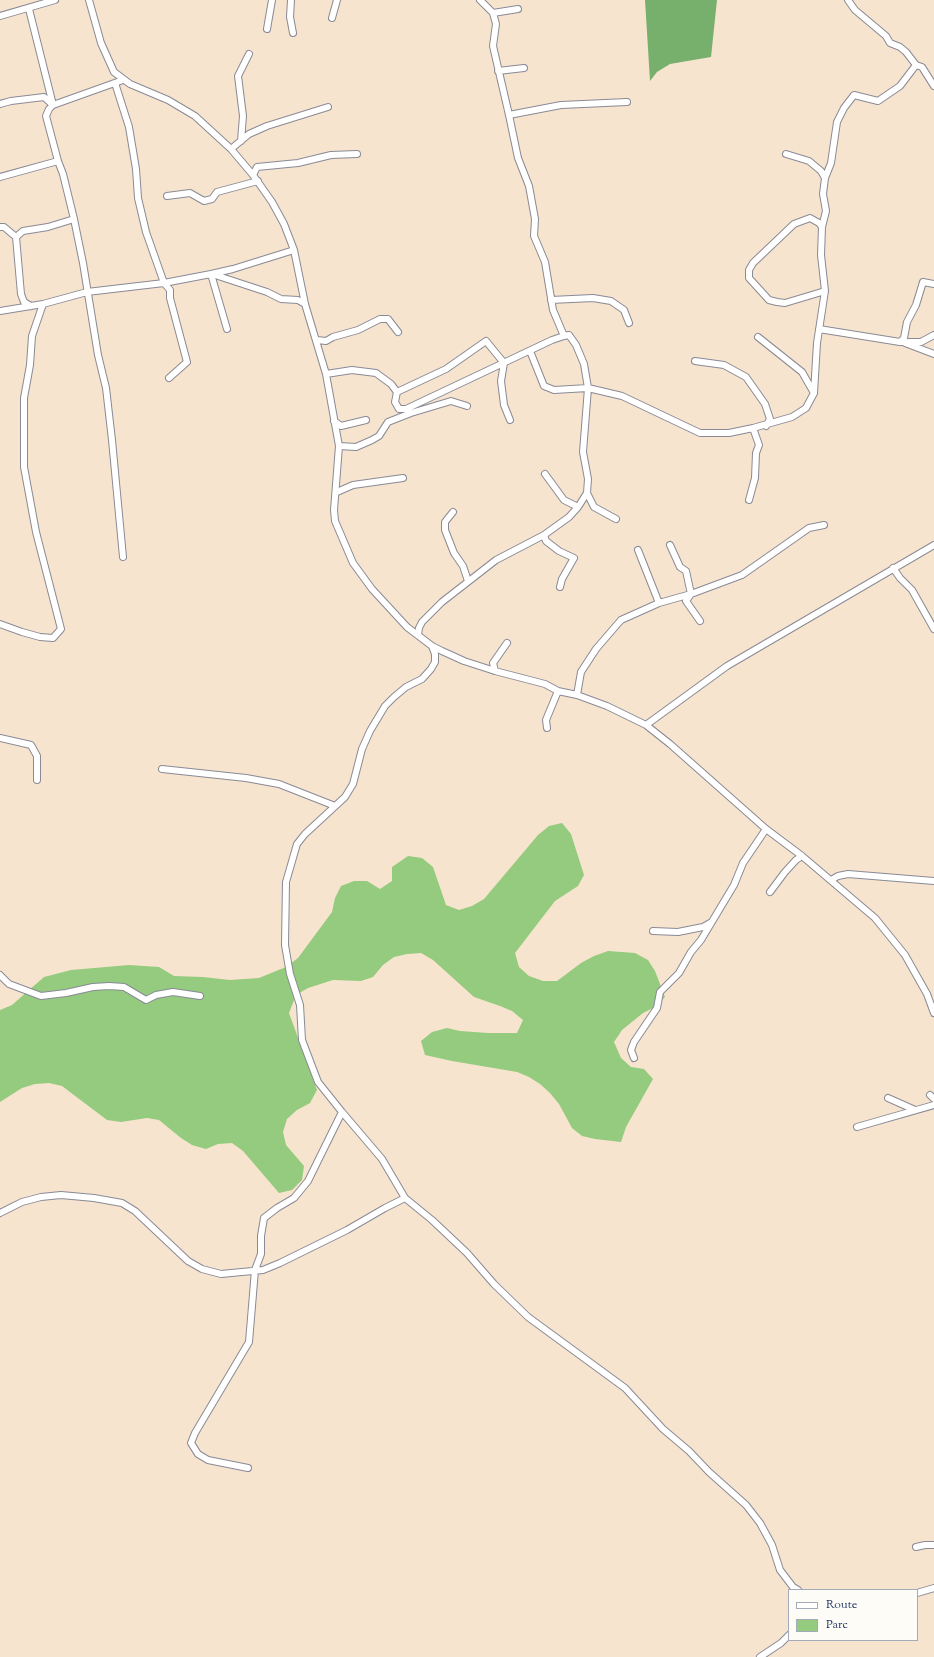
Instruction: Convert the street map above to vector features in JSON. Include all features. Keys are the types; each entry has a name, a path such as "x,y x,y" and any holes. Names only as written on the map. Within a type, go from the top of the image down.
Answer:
{"street":[{"path":"0,16 55,0"},
{"path":"89,0 101,43 114,72 123,80 168,100 195,116 231,149 253,175 281,218 294,250 305,304 326,374 339,446 337,492 334,510 335,521 353,563 377,595 407,627 432,646 464,661 545,684 558,691 577,695 607,706 646,725 675,748 766,829 802,856 875,918 905,955 927,994 934,1013"},
{"path":"267,30 272,0"},
{"path":"291,0 290,17 293,33"},
{"path":"332,18 337,0"},
{"path":"480,0 493,14 496,24 492,46 518,158 529,186 535,219 534,236 545,262 551,300 564,336"},
{"path":"848,0 854,10 886,36 890,43 900,46 916,66 922,67 934,86"},
{"path":"29,8 53,105"},
{"path":"493,14 518,9"},
{"path":"241,141 243,116 238,76 249,54"},
{"path":"530,351 544,386 554,390 588,388 622,396 700,433 728,433 766,426 792,417 806,408 814,393 819,329 825,291 821,255 822,226 826,210 823,194 825,178 831,163 837,122 844,108 854,95 878,101 900,86 916,66"},
{"path":"498,71 524,68"},
{"path":"123,80 53,105 48,109 46,116 74,219 106,388 123,557"},
{"path":"115,83 129,127 136,170 138,198 146,232 164,283 170,290 170,298 187,362 169,378"},
{"path":"0,104 10,101 44,97 53,105"},
{"path":"509,115 561,105 627,102"},
{"path":"231,149 249,134 267,126 328,107"},
{"path":"253,175 257,168 298,163 331,155 357,154"},
{"path":"786,154 809,161 821,171 825,178"},
{"path":"0,177 58,161"},
{"path":"167,196 190,193 204,201 212,199 218,192 258,181"},
{"path":"822,226 810,218 794,224 753,263 749,270 749,278 769,300 777,302 785,303 825,291"},
{"path":"16,237 23,232 48,228 74,219"},
{"path":"1,226 16,237 21,294 24,302 31,306"},
{"path":"0,311 43,304 87,292 164,283 210,274 233,269 294,250"},
{"path":"210,274 267,292 281,299 298,300 305,304"},
{"path":"210,274 227,329"},
{"path":"900,342 904,338 907,322 916,305 923,282 934,284"},
{"path":"551,300 593,298 611,301 624,310 629,323"},
{"path":"0,624 40,637 53,638 61,629 36,532 24,467 24,398 30,365 32,336 43,304"},
{"path":"317,340 326,341 333,337 358,330 380,318 388,319 398,332"},
{"path":"819,329 900,342 921,342 934,335"},
{"path":"326,374 352,370 367,371 376,374 391,384 397,392 395,402 399,409 406,409 552,340 564,336 569,335 576,345 584,364 588,388 583,452 588,479 587,493 572,514 544,535 496,560 468,580 429,614 418,628 418,635"},
{"path":"758,337 802,372 814,393"},
{"path":"397,392 446,369 486,342 504,363"},
{"path":"900,342 934,354"},
{"path":"695,361 724,365 746,377 765,404 770,419 766,426"},
{"path":"504,363 501,381 504,405 510,420"},
{"path":"339,446 356,447 372,440 379,436 388,422 411,413 451,401 467,406"},
{"path":"334,421 341,426 366,420"},
{"path":"749,500 755,478 756,453 759,445 753,428"},
{"path":"544,474 564,500 578,506"},
{"path":"337,492 353,485 403,478"},
{"path":"587,493 594,507 616,519"},
{"path":"453,512 445,522 445,530 454,552 463,566 468,580"},
{"path":"577,695 581,672 596,649 621,620 659,603 691,594 742,575 809,528 824,524"},
{"path":"544,535 546,540 559,551 574,558 562,578 560,586"},
{"path":"670,545 680,567 686,571 691,594 686,601 700,621"},
{"path":"646,725 728,666 934,545"},
{"path":"638,550 659,603"},
{"path":"893,568 900,578 912,590 934,629"},
{"path":"495,671 493,664 507,643"},
{"path":"432,646 435,658 431,669 422,679 406,687 394,696 385,706 362,748 353,784 345,797 297,844 286,882 285,945 290,974 300,1005 302,1040 318,1082 382,1159 405,1198 432,1220 461,1248 494,1284 528,1317 625,1388 663,1429 689,1450 709,1472 746,1505 763,1528 772,1545 780,1570 793,1587 796,1589"},
{"path":"547,728 546,720 558,691"},
{"path":"0,738 31,745 37,756 37,780"},
{"path":"162,769 246,778 279,784 335,806"},
{"path":"634,1058 632,1050 634,1042 657,1008 660,992 679,974 734,885 743,863 766,829"},
{"path":"770,892 785,872 802,856"},
{"path":"831,880 838,876 848,874 934,881"},
{"path":"653,932 678,932 703,927 710,923"},
{"path":"0,975 9,984 41,996 66,993 93,987 109,986 124,987 146,1000 156,995 173,992 200,996"},
{"path":"888,1098 915,1110"},
{"path":"857,1127 934,1104"},
{"path":"248,1468 208,1460 198,1454 191,1444 195,1433 249,1342 256,1270 261,1254 261,1236 264,1218 294,1198 308,1181 342,1112"},
{"path":"0,1213 22,1202 41,1197 54,1196 94,1198 122,1203 135,1211 183,1257 202,1269 221,1274 269,1267 306,1251 405,1198"},
{"path":"916,1548 925,1545 934,1545"},
{"path":"918,1593 934,1588"},
{"path":"760,1657 781,1643 788,1636"}],"green space":[{"path":"645,0 717,0 711,57 670,64 657,72 650,81"},
{"path":"562,823 571,834 584,875 578,886 555,901 515,953 519,967 529,976 543,981 557,981 581,963 608,951 635,953 648,960 655,971 665,997 655,1007 643,1013 622,1030 614,1042 621,1058 631,1067 644,1069 653,1079 626,1127 621,1142 582,1136 572,1128 559,1104 550,1093 529,1077 517,1072 425,1055 421,1041 432,1032 447,1028 460,1031 488,1033 517,1033 523,1020 512,1011 474,997 433,960 421,953 394,957 383,965 373,977 361,981 333,980 308,988 296,995 289,1013 317,1090 310,1103 297,1110 287,1119 283,1132 286,1145 304,1166 302,1180 292,1190 279,1193 243,1151 232,1143 218,1144 206,1149 192,1145 159,1120 147,1118 121,1122 107,1120 62,1086 49,1083 35,1084 22,1088 0,1102 0,1010 12,1005 44,977 71,970 129,965 159,967 174,976 230,980 259,978 286,967 298,958 332,912 335,898 341,886 354,881 367,881 380,889 392,881 392,867 408,856 422,858 433,867 446,905 459,910 472,906 484,899 538,835 549,826"}]}
